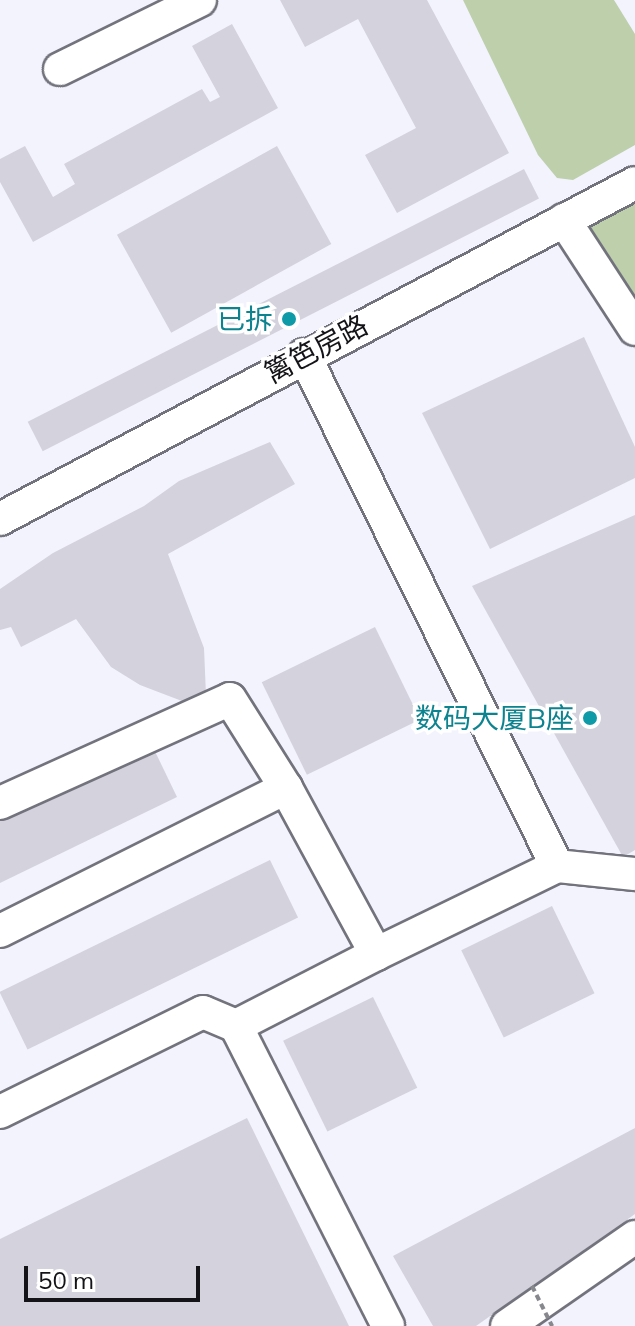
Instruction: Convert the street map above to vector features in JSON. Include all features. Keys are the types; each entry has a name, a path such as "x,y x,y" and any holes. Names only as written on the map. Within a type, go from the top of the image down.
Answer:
{"street":[{"path":"60,69 200,0"},
{"name":"篱笆房路","path":"4,507 635,183"},
{"path":"564,220 635,329"},
{"path":"304,355 557,866"},
{"path":"0,803 230,699 286,788 376,954"},
{"path":"0,931 286,788"},
{"path":"236,1026 557,866 635,874"},
{"path":"0,1112 203,1012 236,1026 388,1326"},
{"path":"507,1326 635,1237"}],"path":[{"path":"532,1286 552,1326"}],"green space":[{"path":"463,0 614,0 635,34 635,145 573,180 557,178 538,155"},
{"path":"635,194 635,349 577,232"}],"building":[{"path":"280,0 427,0 509,153 397,213 365,155 416,128 358,19 305,47"},
{"path":"232,24 278,108 33,242 0,182 0,159 25,146 53,197 75,184 64,164 202,89 210,102 220,97 192,46"},
{"path":"277,146 331,244 171,333 117,235"},
{"name":"已拆","path":"524,169 539,198 43,451 28,422"},
{"path":"584,337 635,447 635,478 490,549 422,413"},
{"path":"270,442 295,484 168,554 204,648 206,695 195,706 140,685 111,667 76,619 21,647 11,627 0,630 0,589 53,553 144,506 179,481"},
{"name":"数码大厦B座","path":"635,515 635,850 623,857 472,586"},
{"path":"375,627 420,720 307,775 262,682"},
{"path":"150,741 177,797 0,883 0,814"},
{"path":"270,860 298,918 28,1049 0,992"},
{"path":"552,906 595,993 504,1037 461,950"},
{"path":"373,997 417,1088 327,1132 283,1041"},
{"path":"247,1118 349,1326 0,1326 0,1239"},
{"path":"635,1128 635,1214 476,1326 433,1326 393,1256"}],"place":[{"name":"已拆","path":"289,319"},
{"name":"数码大厦B座","path":"590,718"}]}
